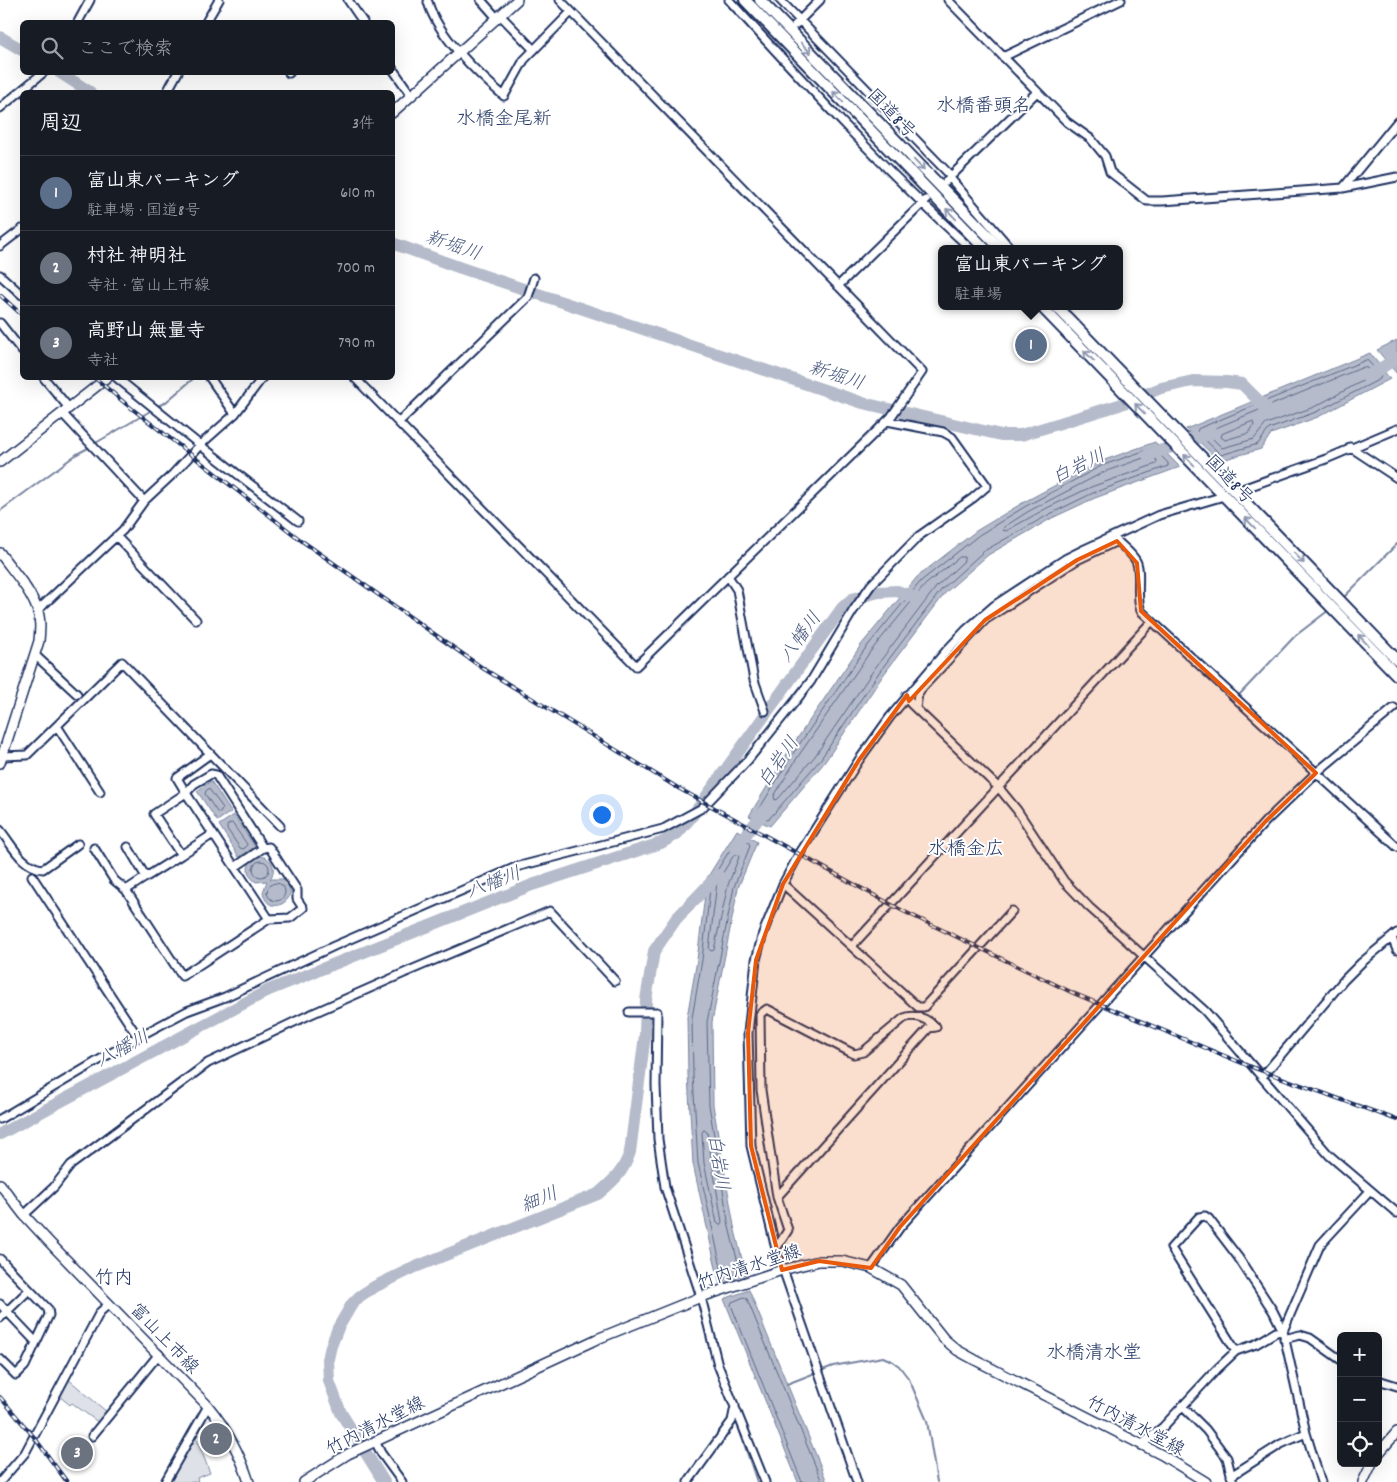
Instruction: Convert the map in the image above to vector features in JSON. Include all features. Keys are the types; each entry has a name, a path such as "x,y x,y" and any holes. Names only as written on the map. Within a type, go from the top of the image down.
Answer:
{"highway":[{"name":"国道8号","path":"745,0 981,245"},
{"name":"国道8号","path":"760,0 997,245"},
{"name":"国道8号","path":"1045,310 1122,391 1227,491 1397,660"},
{"name":"国道8号","path":"1060,310 1132,385 1397,675"}],"main road":[{"path":"395,110 517,0"},
{"path":"0,462 105,380"},
{"path":"0,553 26,589 38,610 40,625 39,641 35,655 1,760"},
{"name":"富山上市線","path":"0,1184 24,1215 208,1406 227,1432 238,1453 249,1482"},
{"name":"竹内清水堂線","path":"304,1482 348,1454 597,1339 701,1298 782,1270 819,1261 842,1261 871,1268 901,1285 944,1339 957,1350 1141,1444 1206,1482"},
{"path":"1382,1449 1397,1432"},
{"path":"1363,1482 1370,1467"}],"street":[{"path":"79,20 90,0"},
{"path":"207,20 218,0"},
{"path":"348,0 362,20"},
{"path":"481,0 534,50"},
{"path":"357,380 636,666 889,419 922,372 560,0"},
{"path":"729,0 967,245"},
{"path":"780,0 797,23 949,178 1008,245"},
{"path":"797,23 820,0"},
{"path":"948,0 1067,122 1091,139 1105,156 1110,172 1147,201 1171,201 1343,188 1397,177"},
{"path":"1004,57 1121,0"},
{"path":"428,2 431,15 459,52 476,72 504,96 524,60 571,12"},
{"path":"395,72 411,96"},
{"path":"23,90 41,75"},
{"path":"168,90 176,75"},
{"path":"0,108 20,92"},
{"path":"949,178 1037,92"},
{"path":"1343,188 1362,162 1397,122"},
{"path":"838,286 924,202"},
{"path":"0,246 20,231"},
{"path":"0,275 20,293"},
{"path":"399,422 528,297 534,278"},
{"path":"0,323 20,348"},
{"path":"45,380 66,411 144,501"},
{"path":"119,380 298,521"},
{"path":"211,380 235,414"},
{"path":"38,610 124,530 144,501 200,445 235,414 260,380"},
{"path":"0,1119 138,1037 187,1011 225,997 334,946 516,867 663,829 702,808 748,760 811,681 853,611 871,586 919,536 987,486 952,436 944,432 889,419"},
{"path":"858,1482 782,1270 751,1146 748,1033 756,960 763,933 784,884 816,826 859,760 907,695 966,630 995,605 1065,559 1160,515 1326,459 1397,429"},
{"path":"1350,448 1397,478"},
{"path":"116,536 196,620"},
{"path":"916,708 920,688 985,620 1077,560 1117,541 1134,558 1137,564 1139,606 1141,611 1397,847"},
{"path":"728,576 737,590 754,680 764,711"},
{"path":"852,946 1152,622"},
{"path":"35,655 77,694"},
{"path":"1,760 27,755 122,662 280,826"},
{"path":"907,695 911,704 999,788 1017,810 1064,881 1089,907 1205,1010 1329,1155 1397,1213"},
{"path":"871,1268 900,1227 1266,821 1316,773 1394,708"},
{"path":"57,726 100,792"},
{"path":"210,754 177,778 270,918"},
{"path":"181,855 154,814 186,793 194,784 211,774 216,775 263,848"},
{"path":"0,830 24,862 32,868 42,869 78,844"},
{"path":"126,890 213,834"},
{"path":"128,847 146,877"},
{"path":"94,848 114,880 126,890 182,976 270,918 290,918 303,908 297,899 297,890 269,847 263,848 235,866"},
{"path":"32,876 138,1037"},
{"path":"784,884 918,1007 924,1007 1012,911"},
{"path":"24,1215 54,1187 71,1165 208,1064 309,1015 550,911 615,981"},
{"path":"1262,1078 1344,980 1361,963 1394,935 1397,950"},
{"path":"776,1249 788,1230 777,1196 761,1090 760,1014 767,1009 854,1054 863,1052 904,1018 910,1016 924,1018 936,1027 929,1028 777,1196"},
{"path":"629,1012 657,1012 656,1094 658,1139 665,1187 701,1298 718,1365 765,1482"},
{"path":"1283,1331 1320,1245 1370,1191"},
{"path":"1236,1351 1172,1248 1199,1217 1205,1216 1209,1219 1238,1257 1273,1311 1283,1331 1306,1434 1321,1482"},
{"path":"0,1259 48,1310 50,1315 25,1366 16,1375 0,1358"},
{"path":"0,1318 29,1290"},
{"path":"0,1304 36,1342"},
{"path":"0,1482 25,1453 100,1312 109,1304"},
{"path":"1141,1444 1163,1427 1236,1351 1256,1344 1276,1332 1283,1331"},
{"path":"1284,1339 1300,1335 1310,1338 1337,1357"},
{"path":"92,1436 159,1354"},
{"path":"1382,1381 1397,1386"},
{"path":"165,1482 208,1406"},
{"path":"688,1482 732,1421 734,1406"},
{"path":"1182,1406 1206,1430 1227,1458 1232,1479 1281,1444 1306,1434"},
{"path":"375,1441 402,1482"}],"highlighted area":[{"path":"1117,541 1137,563 1141,611 1316,773 1266,821 900,1227 871,1268 819,1261 782,1270 751,1146 748,1033 756,960 783,884 859,760 907,695 909,701 985,620 1077,560"}],"shaded area":[{"path":"67,1378 108,1413 99,1423 59,1396"},
{"path":"196,1437 210,1473 197,1478 198,1482 170,1482"}],"water":[{"path":"1397,340 1397,374 1377,350"},
{"path":"1370,353 1390,379 1318,417 1271,434 1261,449 1219,461 1186,429"},
{"path":"1155,442 1180,467 1095,498 1052,518 988,555 946,592 884,674 824,763 770,826 749,816 790,749 861,645 917,577 976,531 1024,502 1099,462"},
{"path":"211,781 231,812 217,821 197,791"},
{"path":"234,815 255,847 239,857 219,825"},
{"path":"737,830 757,842 738,888 712,1022 713,1105 734,1226 746,1276 720,1286 693,1164 687,1017 697,960 707,878"},
{"path":"259,856 268,859 272,864 273,871 270,879 282,879 289,885 290,892 284,903 272,905 266,901 263,892 267,881 256,882 252,879 248,871 249,864"},
{"path":"749,1290 827,1482 798,1482 724,1299"}],"waterway":[{"name":"新堀川","path":"0,37 20,49"},
{"name":"新堀川","path":"64,75 87,90"},
{"name":"新堀川","path":"395,244 863,403 1001,435 1021,435 1119,405 1161,388 1193,381 1242,384 1268,410"},
{"name":"白岩川","path":"1367,377 1397,358"},
{"path":"156,407 166,402 192,380"},
{"path":"94,444 152,410"},
{"name":"白岩川","path":"1148,455 1212,433"},
{"path":"0,511 77,454 90,447"},
{"path":"1342,599 1397,544"},
{"name":"八幡川","path":"0,1134 269,990 532,885 661,843 677,834 693,815 842,608 852,599 879,592 897,591 919,599"},
{"path":"1240,694 1295,636 1329,610"},
{"name":"白岩川","path":"735,848 768,807"},
{"name":"細川","path":"384,1482 341,1413 329,1381 328,1359 338,1328 352,1304 374,1287 413,1268 598,1194 617,1176 630,1152 645,1035 646,1000 654,951 676,919 718,875"},
{"path":"787,1384 833,1366 883,1357 892,1361 899,1366 909,1379 927,1421 937,1482"},
{"path":"737,1423 757,1482"}],"railway":[{"path":"0,295 20,313"},
{"path":"97,380 302,541 484,669 678,788 903,911 1073,993 1249,1066 1397,1120"},
{"path":"0,1397 34,1437 67,1482"}],"place":[{"name":"富山東パーキング","path":"1031,345"},
{"name":"村社 神明社","path":"216,1439"},
{"name":"高野山 無量寺","path":"77,1453"}],"district":[{"name":"水橋番頭名","path":"984,104"},
{"name":"水橋金尾新","path":"504,117"},
{"name":"水橋金広","path":"966,847"},
{"name":"竹内","path":"114,1276"},
{"name":"水橋清水堂","path":"1094,1351"}]}
